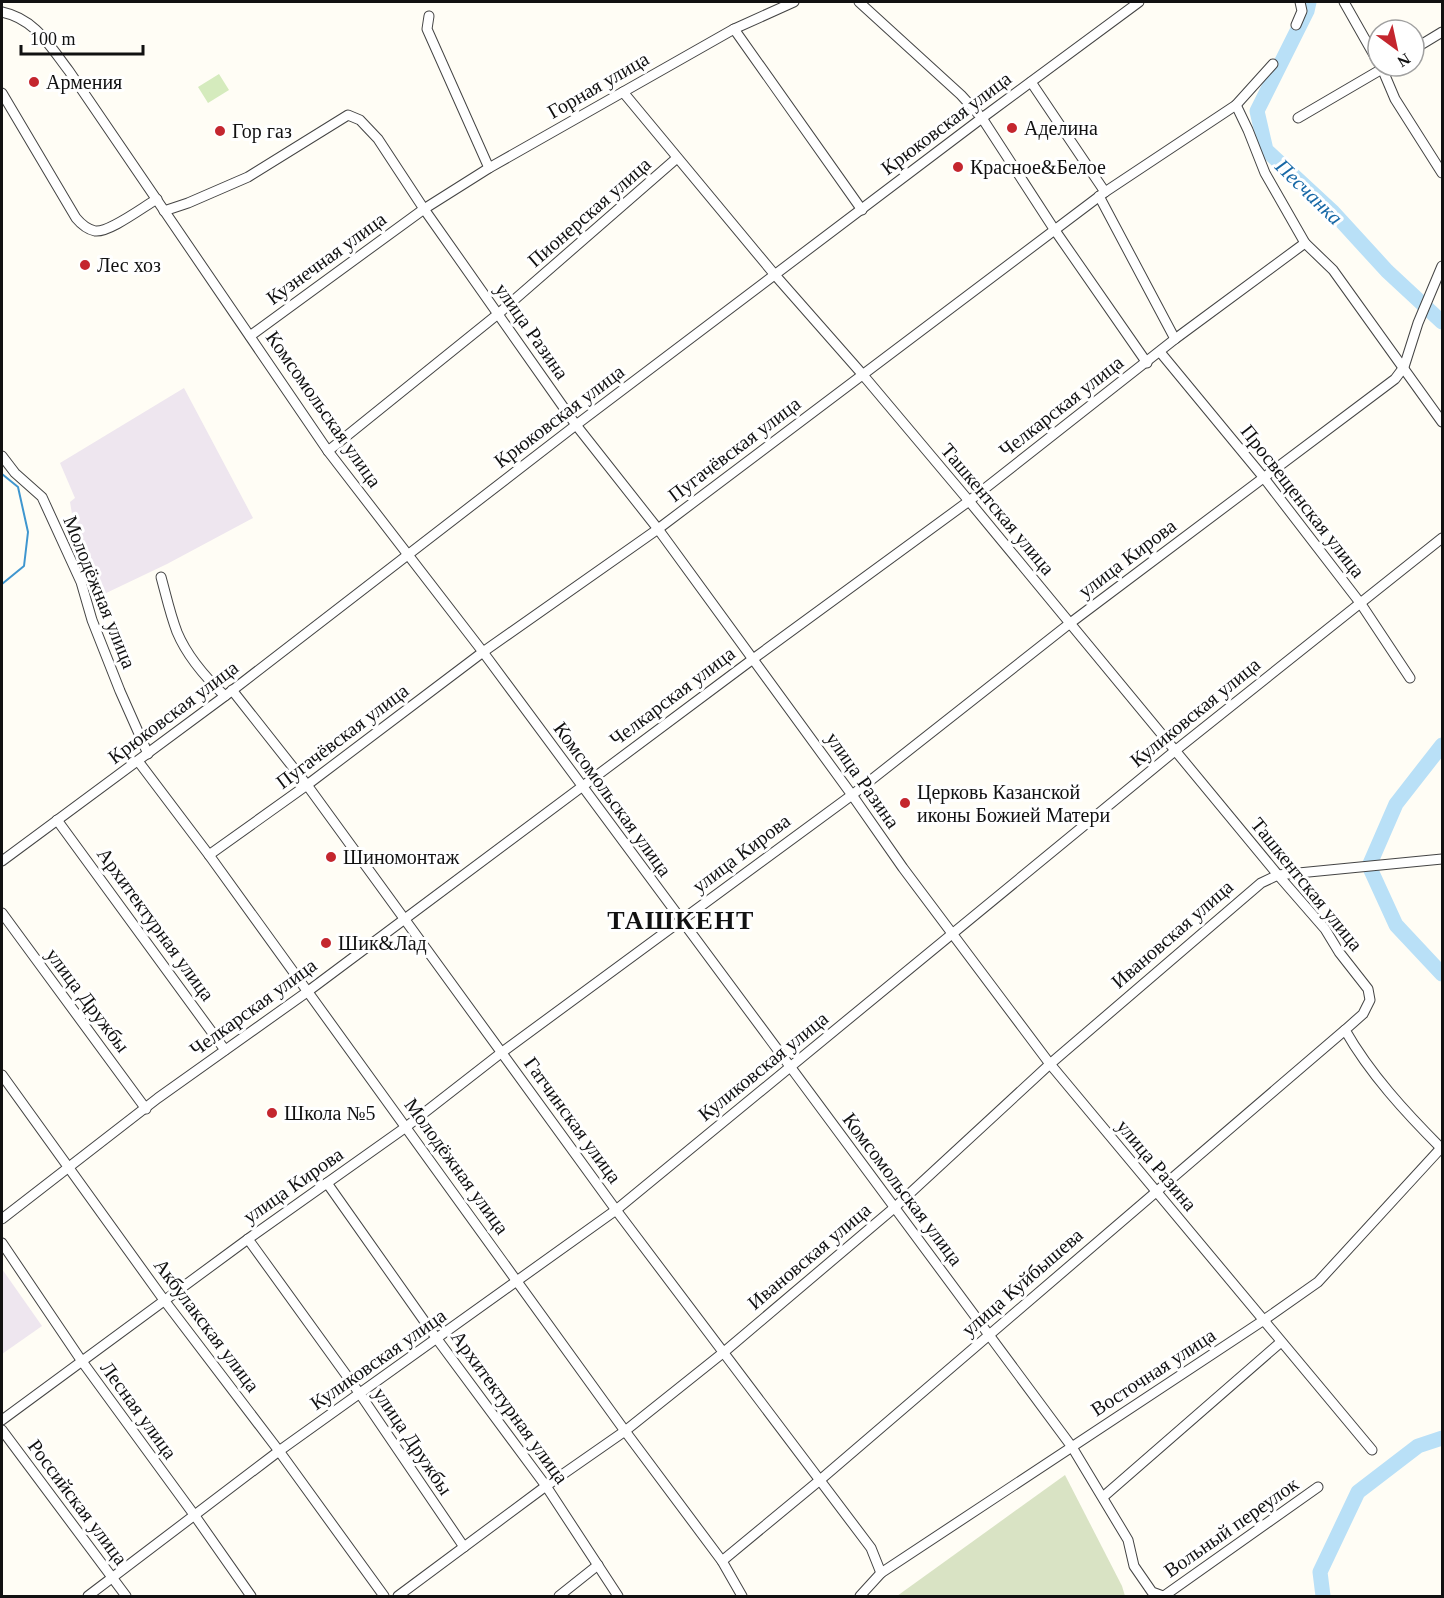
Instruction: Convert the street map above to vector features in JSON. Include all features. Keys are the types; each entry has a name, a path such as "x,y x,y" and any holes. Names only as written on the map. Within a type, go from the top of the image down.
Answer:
{"street":[{"name":"Горная улица","path":"424,209 489,168 734,29 794,2"},
{"path":"859,2 961,95 982,118 1054,229 1146,363"},
{"name":"Крюковская улица","path":"2,861 229,693 576,425 1139,2"},
{"path":"1296,25 1302,10 1300,2"},
{"path":"1344,2 1366,39"},
{"name":"Комсомольская улица","path":"2,12 18,16 28,22 69,71 328,451 483,652 1072,1447 1128,1540 1134,1566 1152,1592 1164,1596"},
{"path":"429,16 427,29 489,168"},
{"path":"734,29 862,210"},
{"path":"1426,42 1443,32"},
{"name":"Пугачёвская улица","path":"209,855 307,785 483,652 658,528 1054,229 1102,194 1236,105 1273,64"},
{"path":"1298,118 1366,76"},
{"path":"1387,78 1395,99 1443,173"},
{"path":"1031,82 1102,194 1175,339"},
{"name":"Ташкентская улица","path":"623,92 775,275 969,501 1325,929 1339,952 1368,989 1370,1000 1364,1014 1345,1030"},
{"path":"2,93 84,228 97,232 108,229 157,199"},
{"path":"1236,105 1265,172 1305,243 1333,270 1443,423"},
{"name":"улица Разина","path":"164,211 248,177 348,115 360,120 378,139 424,209 576,425 658,528 903,868 1050,1064 1372,1450"},
{"name":"Пионерская улица","path":"328,451 498,314 677,158"},
{"name":"Кузнечная улица","path":"250,336 424,209"},
{"name":"Челкарская улица","path":"2,1219 158,1098 307,992 969,501 1175,339 1305,243"},
{"path":"1404,367 1418,322 1442,266"},
{"name":"Просвещенская улица","path":"1160,352 1264,478 1361,604 1410,678"},
{"name":"улица Кирова","path":"2,1420 81,1360 406,1127 501,1053 852,795 1069,624 1395,379 1404,367"},
{"name":"Молодёжная улица","path":"2,456 42,498 81,582 96,630 147,754"},
{"name":"Куликовская улица","path":"88,1596 279,1451 519,1282 616,1210 1176,750 1443,538"},
{"name":"Гатчинская улица","path":"161,577 177,631 184,646 199,667 229,693 307,785 616,1210 871,1548 881,1573"},
{"name":"Молодёжная улица","path":"138,761 209,855 625,1431 722,1561 742,1596"},
{"name":"Архитектурная улица","path":"57,820 225,1050"},
{"path":"1278,875 1443,859"},
{"name":"Ивановская улица","path":"398,1596 546,1486 625,1431 724,1352 894,1208 1050,1064 1251,890 1278,875"},
{"name":"улица Дружбы","path":"2,914 146,1109"},
{"path":"1345,1030 1358,1053 1385,1087 1442,1148"},
{"name":"улица Куйбышева","path":"722,1561 820,1480 1345,1030"},
{"name":"Акбулакская улица","path":"2,1075 164,1300 279,1451 384,1596"},
{"name":"Восточная улица","path":"860,1596 881,1573 1318,1282 1442,1148"},
{"name":"Архитектурная улица","path":"327,1183 437,1339 546,1486 618,1596"},
{"name":"улица Дружбы","path":"248,1239 360,1394 464,1547"},
{"name":"Лесная улица","path":"2,1243 81,1360 251,1596"},
{"path":"1103,1497 1281,1342"},
{"name":"Российская улица","path":"2,1430 126,1596"},
{"name":"Вольный переулок","path":"1164,1596 1318,1487"},
{"path":"559,1596 598,1565"}],"shaded area":[{"path":"184,388 253,518 167,564 102,595 75,532 70,502 75,498 60,463"},
{"path":"2,1269 42,1326 2,1354"}],"green space":[{"path":"219,74 229,90 208,103 198,87"},
{"path":"1065,1475 1125,1596 897,1596"}],"waterway":[{"name":"Песчанка","path":"1309,2 1307,11 1257,111 1266,150 1333,212 1387,271 1442,322"},
{"path":"2,474 18,487 28,532 24,566 2,584"},
{"name":"Песчанка","path":"1442,745 1396,804 1369,866 1396,925 1442,974"},
{"name":"Песчанка","path":"1323,1596 1320,1572 1358,1492 1418,1446 1442,1438"}],"place":[{"name":"Армения","path":"34,82"},
{"name":"Аделина","path":"1012,128"},
{"name":"Гор газ","path":"220,131"},
{"name":"Красное&Белое","path":"958,167"},
{"name":"Лес хоз","path":"85,265"},
{"name":"Церковь Казанской иконы Божией Матери","path":"905,803"},
{"name":"Шиномонтаж","path":"331,857"},
{"name":"Шик&Лад","path":"326,943"},
{"name":"Школа №5","path":"272,1113"}],"district":[{"name":"ТАШКЕНТ","path":"681,920"}]}
